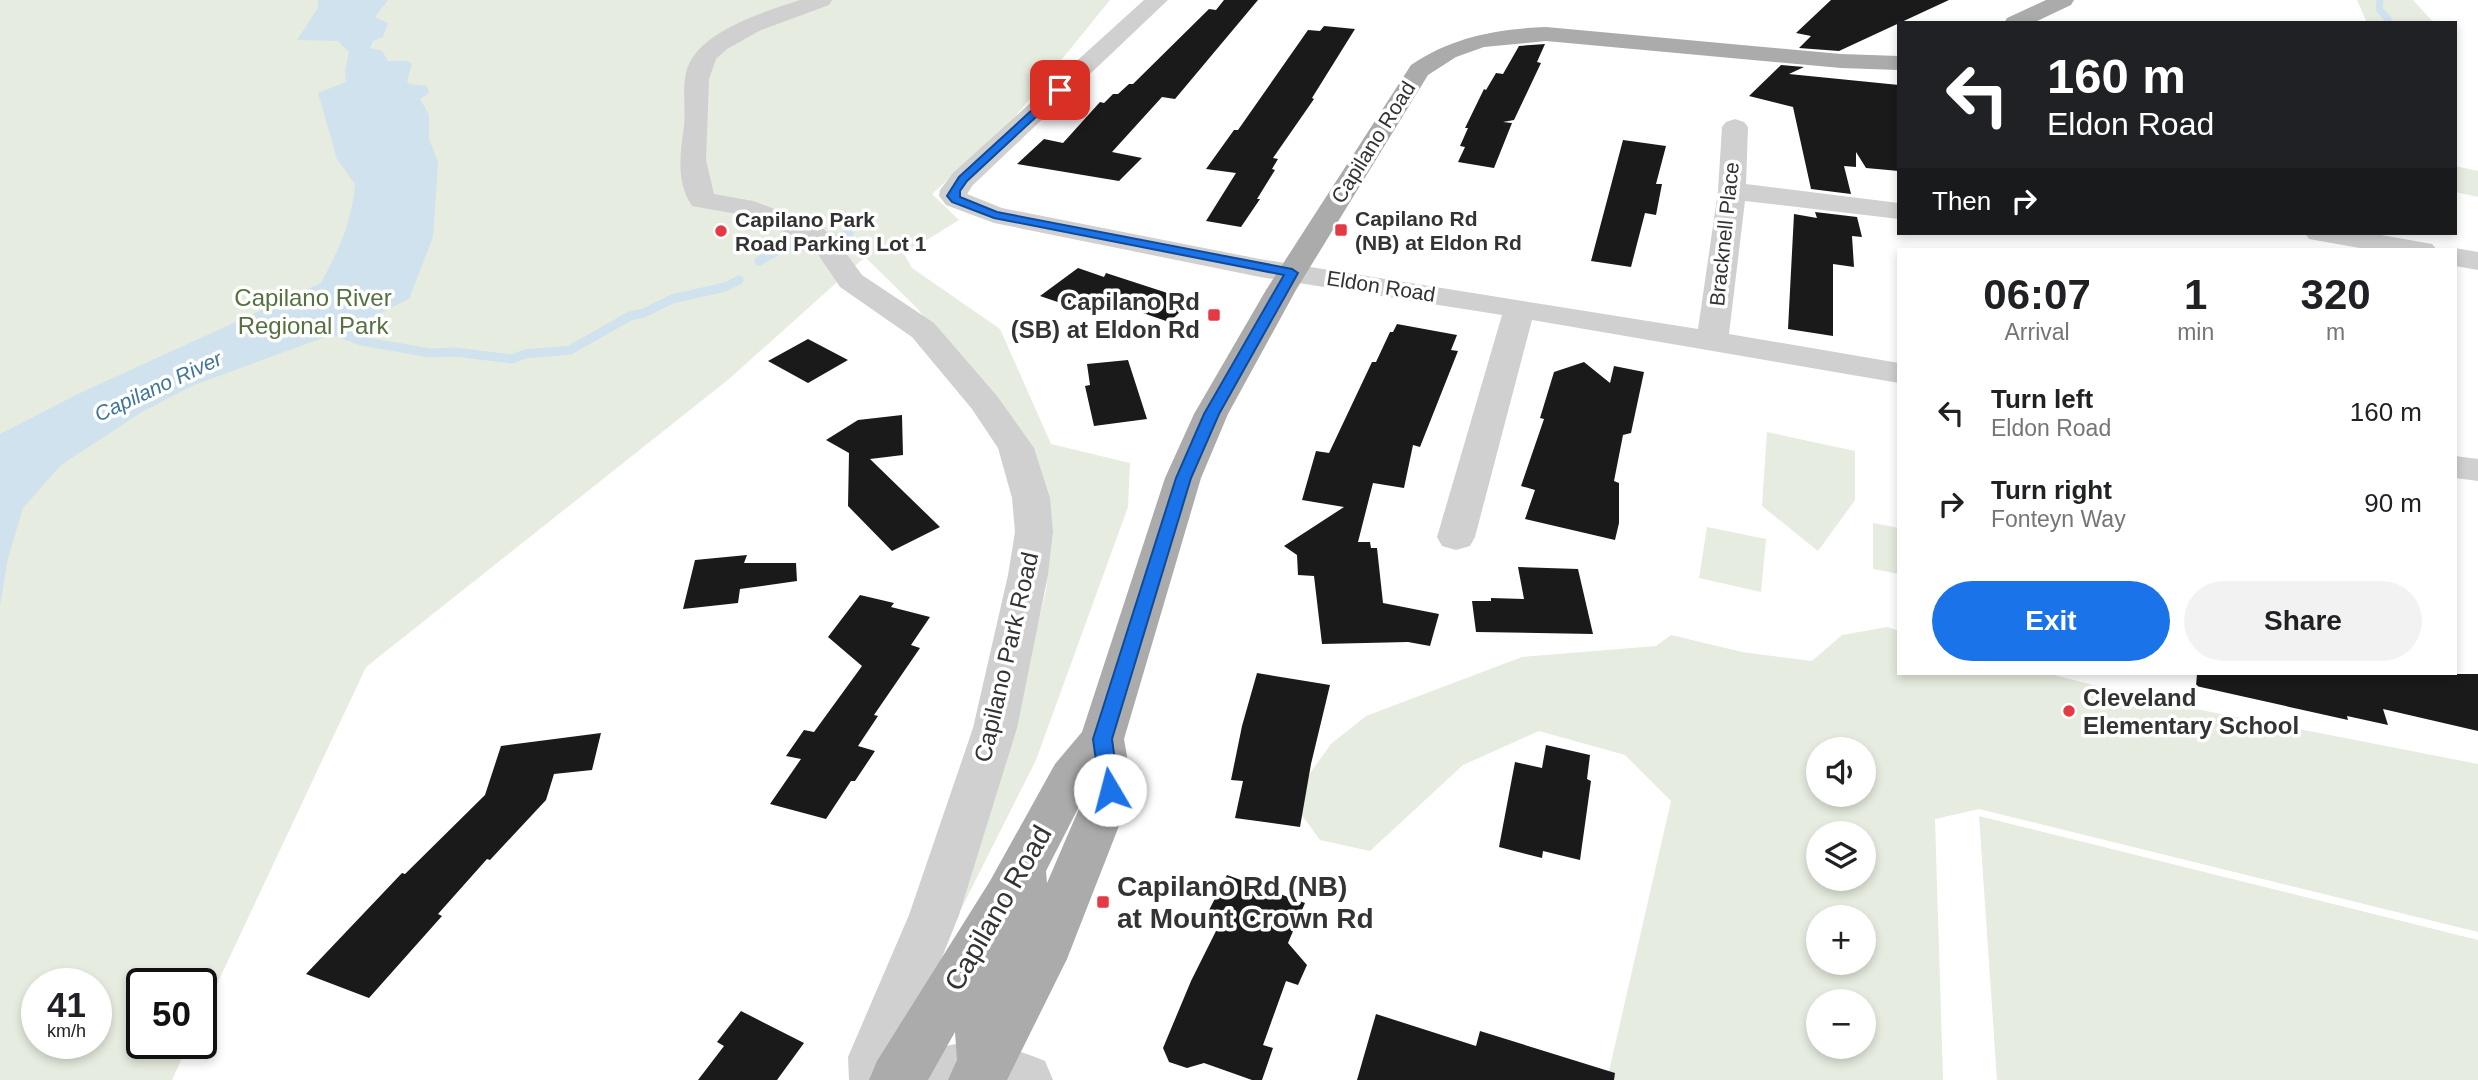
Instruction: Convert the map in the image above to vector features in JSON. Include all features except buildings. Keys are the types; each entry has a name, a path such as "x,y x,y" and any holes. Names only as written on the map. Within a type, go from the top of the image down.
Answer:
{"main road":[{"path":"2019,21 2063,0"},
{"name":"Capilano Road","path":"897,1080 1024,866 1071,777 1102,739 1183,478 1212,414 1292,273 1419,70 1436,56 1471,43 1522,35 1584,35 1841,61 1897,63"},
{"name":"Capilano Road","path":"995,1075 1110,790 1102,739"},
{"path":"995,1075 981,1013 1018,952 1024,866"}],"street":[{"name":"Capilano Park Road","path":"821,0 738,33 702,60 698,70 692,172 702,200 743,207 810,232 827,247 851,281 923,330 985,403 1016,448 1031,498 1034,532 1028,575 995,728 934,915 875,1057 877,1080"},
{"name":"Eldon Road","path":"1157,0 963,179 954,190 953,196 994,215 1292,273 1519,308 1897,373"},
{"name":"Bracknell Place","path":"1712,342 1732,191 1735,127"},
{"path":"1732,191 1897,211"},
{"path":"2331,235 2411,248"},
{"path":"2457,257 2478,261"},
{"path":"1456,537 1519,308"},
{"path":"2457,467 2478,470"},
{"path":"932,1080 944,1072 995,1075"}],"green space":[{"name":"Capilano River Regional Park","path":"0,0 1110,0 1011,122 932,194 959,220 904,254 912,268 1000,329 1051,444 1130,463 1128,507 1036,760 943,945 1023,685 1046,590 1053,532 936,331 915,306 865,257 729,379 366,667 217,984 217,968 126,968 126,1059 182,1059 172,1080 0,1080"},
{"path":"2357,0 2413,0 2432,21 2366,21"},
{"path":"2457,166 2478,171 2478,197 2457,192"},
{"path":"1767,432 1855,451 1855,500 1818,551 1762,506"},
{"path":"1873,523 1897,528 1897,574 1873,569"},
{"path":"1707,527 1766,539 1761,592 1699,578"},
{"path":"1887,627 1897,630 1897,675 2054,675 2160,702 2478,764 2478,932 1979,809 1935,819 1943,1080 1607,1080 1671,801 1625,755 1539,731 1463,765 1370,851 1320,840 1291,800 1331,744 1366,716 1522,657 1656,646 1671,635 1742,652 1812,661 1842,635"},
{"path":"1979,816 2478,940 2478,1080 1997,1080"}],"water":[{"name":"Capilano River","path":"318,0 388,0 375,17 388,23 383,37 373,41 370,48 382,51 388,61 407,61 412,64 407,81 409,84 427,86 429,93 420,99 429,115 429,139 438,162 433,237 409,299 350,328 194,385 142,412 61,465 23,508 8,558 0,606 0,434 80,393 321,283 344,235 355,184 337,159 318,93 346,82 349,52 338,41 297,40 318,8"}],"waterway":[{"path":"2380,0 2379,9 2387,21"},
{"path":"831,239 849,234"},
{"path":"759,261 779,250 803,245"},
{"path":"326,327 361,341 430,353 454,352 512,359 525,354 570,350 630,316 644,313 672,299 725,287 739,280"}],"place":[{"name":"Capilano Rd (NB) at Eldon Rd","path":"1341,230"},
{"name":"Capilano Park Road Parking Lot 1","path":"721,231"},
{"name":"Capilano Rd (SB) at Eldon Rd","path":"1214,315"},
{"name":"Cleveland Elementary School","path":"2069,711"},
{"name":"Capilano Rd (NB) at Mount Crown Rd","path":"1103,902"}],"route":[{"path":"1060,90 963,179 954,190 953,196 956,199 994,215 1292,273 1212,414 1183,478 1102,739 1110,790"}]}
